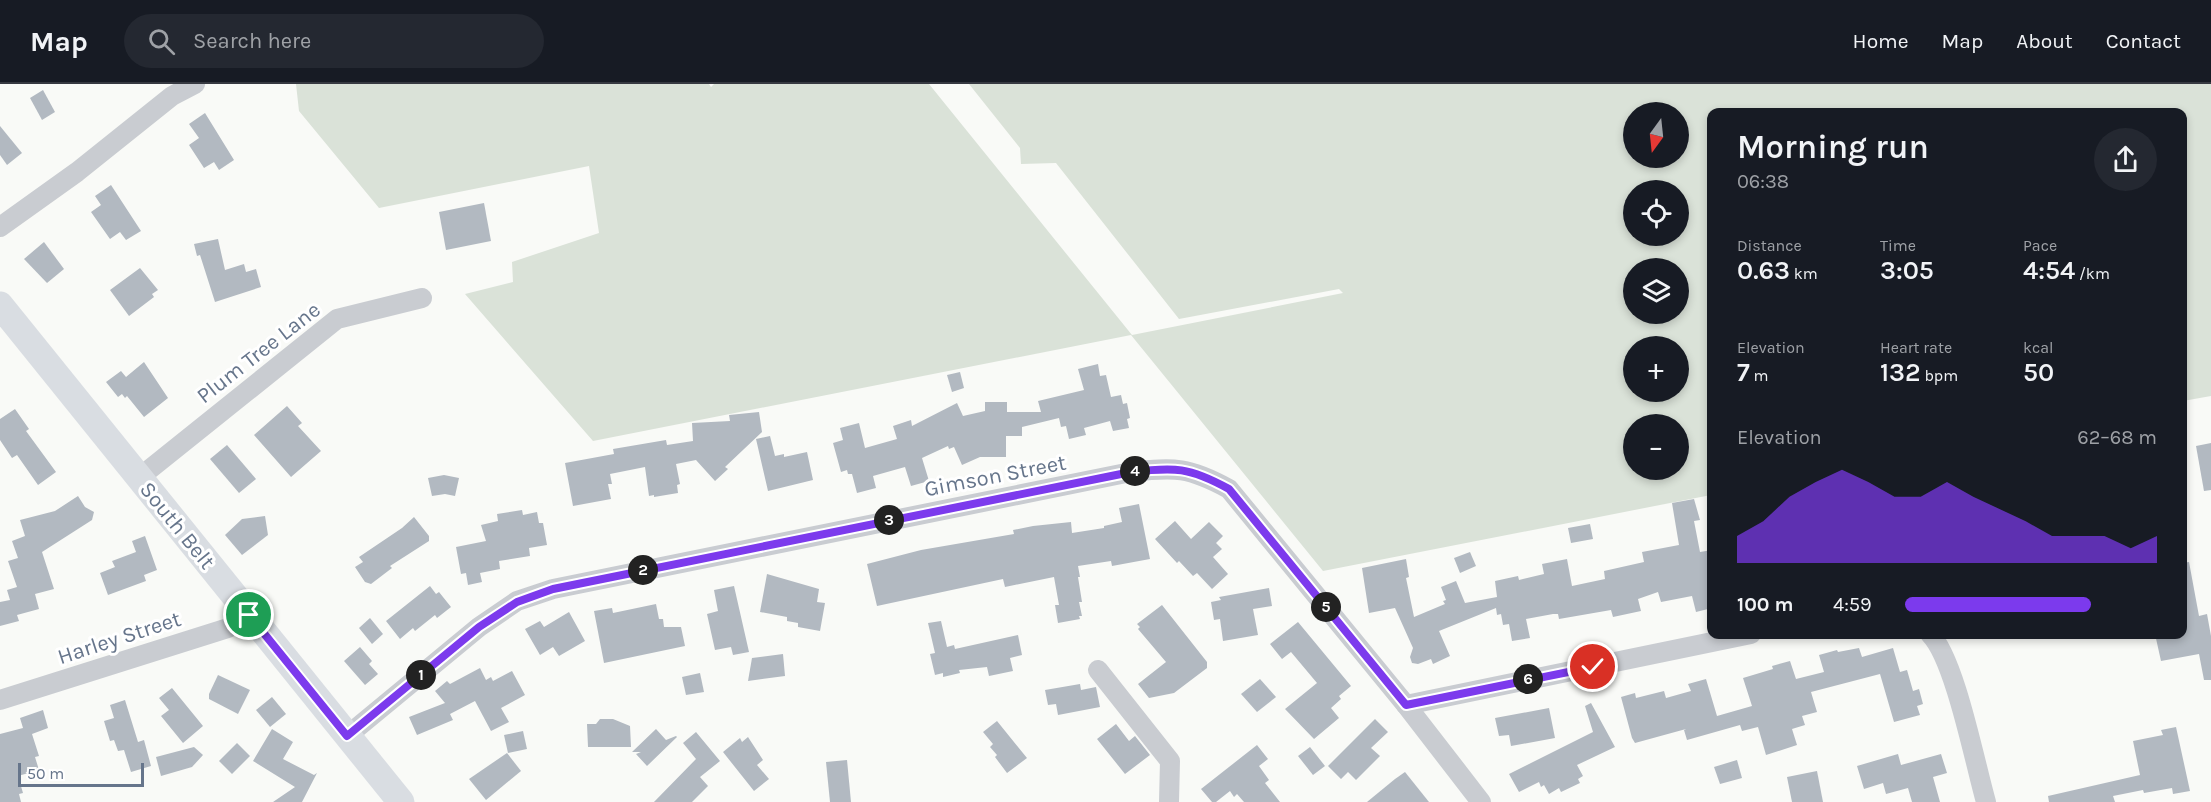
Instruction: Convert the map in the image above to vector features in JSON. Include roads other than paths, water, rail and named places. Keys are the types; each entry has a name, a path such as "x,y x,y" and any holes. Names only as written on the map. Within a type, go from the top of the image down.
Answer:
{"street":[{"path":"0,227 77,172 172,96 195,84"},
{"name":"Plum Tree Lane","path":"140,477 337,320 422,298"},
{"name":"South Belt","path":"0,305 401,802"},
{"name":"Gimson Street","path":"347,736 479,627 517,602 553,589 1131,472 1166,468 1201,474 1229,489 1406,705 1481,802"},
{"name":"Harley Street","path":"0,700 228,628 249,615"},
{"path":"1406,705 1728,639"},
{"path":"1934,639 1950,670 1986,802"},
{"path":"1098,670 1170,761 1169,802"}]}
